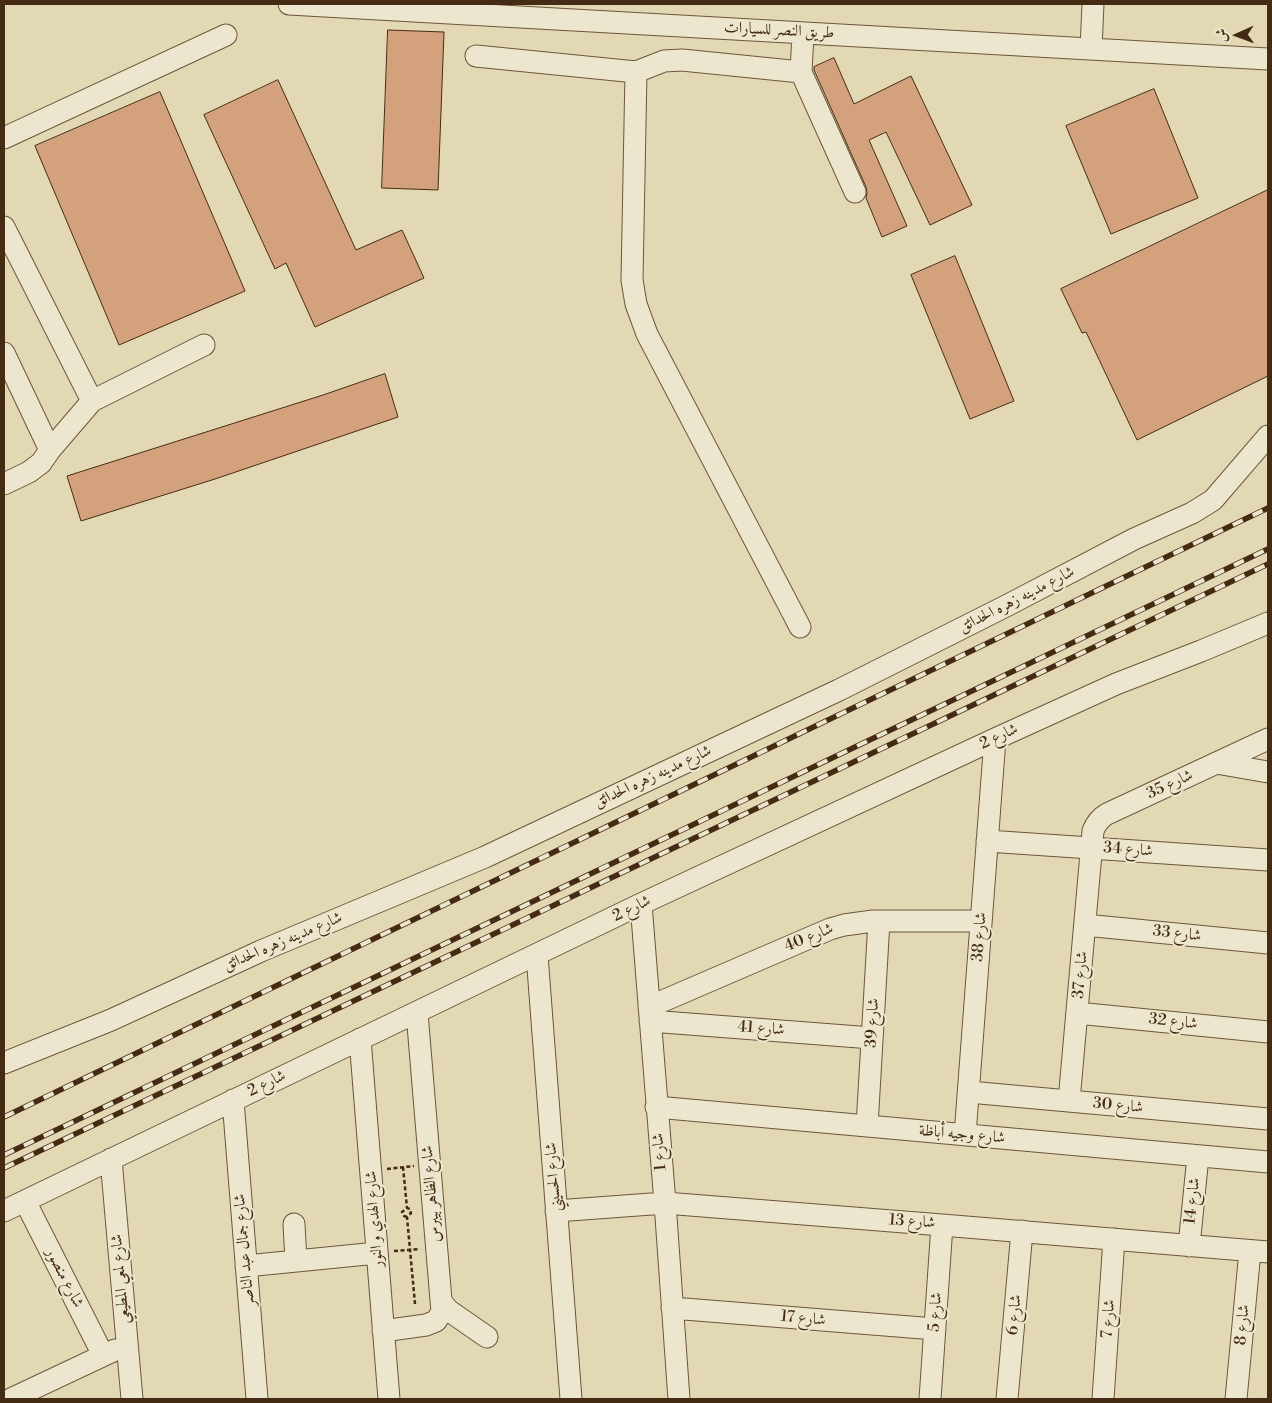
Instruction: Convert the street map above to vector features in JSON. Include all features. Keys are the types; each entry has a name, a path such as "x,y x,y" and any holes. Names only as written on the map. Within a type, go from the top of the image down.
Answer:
{"street":[{"name":"طريق النصر للسيارات","path":"289,4 1268,59"},
{"path":"1091,49 1093,4"},
{"path":"803,33 801,72 855,192"},
{"path":"4,138 226,35"},
{"path":"476,56 636,72 664,61 682,60 801,72"},
{"path":"636,72 632,280 636,304 647,334 800,627"},
{"path":"4,227 92,400"},
{"path":"4,484 29,472 41,463 92,400 204,345"},
{"path":"4,353 50,450"},
{"name":"شارع مدينه زهره الحدائق","path":"4,1063 111,1020 261,950 484,856 839,690 1008,606 1134,539 1192,514 1213,500 1268,436"},
{"name":"شارع 2","path":"4,1211 641,904 995,739 1116,684 1268,623"},
{"name":"شارع 38","path":"965,1135 995,739"},
{"name":"شارع 35","path":"1092,848 1093,831 1100,818 1268,739"},
{"path":"1216,763 1268,772"},
{"name":"شارع 34","path":"987,841 1268,860"},
{"name":"شارع 37","path":"1069,1101 1092,848"},
{"name":"شارع 1","path":"641,904 665,1203 678,1399"},
{"name":"شارع 39","path":"867,1126 879,921"},
{"name":"شارع 40","path":"650,1014 830,929 858,922 981,921"},
{"name":"شارع 33","path":"1085,925 1268,944"},
{"name":"شارع الحسيني","path":"537,955 570,1399"},
{"name":"شارع 32","path":"1077,1012 1268,1032"},
{"name":"شارع الظاهر بيبرس","path":"384,1331 426,1325 436,1321 442,1312 417,1013"},
{"name":"شارع 41","path":"650,1014 872,1038"},
{"name":"شارع الهدي و النور","path":"360,1039 389,1399"},
{"name":"شارع 30","path":"968,1092 1268,1119"},
{"name":"شارع جمال عبد الناصر","path":"233,1100 257,1399"},
{"name":"شارع وجيه أباظة","path":"656,1107 1268,1162"},
{"name":"شارع 14","path":"1189,1246 1198,1156"},
{"name":"شارع لمعي المطيعي","path":"111,1159 132,1399"},
{"name":"شارع منصور","path":"25,1201 103,1355"},
{"name":"شارع 13","path":"556,1211 665,1203 1259,1251"},
{"path":"294,1224 296,1261"},
{"name":"شارع 5","path":"930,1399 942,1224"},
{"name":"شارع 6","path":"1007,1399 1022,1231"},
{"name":"شارع 7","path":"1103,1399 1114,1239"},
{"name":"شارع 8","path":"1236,1399 1259,1251"},
{"path":"246,1266 377,1253"},
{"path":"442,1301 448,1310 487,1337"},
{"name":"شارع 17","path":"672,1308 935,1329"},
{"path":"11,1399 127,1345"}],"path":[{"path":"371,1171 430,1164"},
{"path":"403,1167 407,1208 410,1209 411,1213 407,1217"},
{"path":"407,1208 402,1212 407,1217 415,1304"},
{"path":"377,1253 437,1247"}],"building":[{"path":"388,30 444,32 438,190 382,188"},
{"path":"834,58 854,104 911,76 972,205 930,225 886,132 869,140 907,226 882,237 866,198 866,187 814,70 814,67"},
{"path":"278,80 356,250 402,230 424,278 315,327 286,263 275,269 204,115"},
{"path":"1154,89 1198,198 1111,234 1066,126"},
{"path":"160,92 245,291 119,345 35,146"},
{"path":"1268,190 1268,376 1137,440 1086,332 1082,333 1061,289"},
{"path":"955,256 1014,401 970,419 911,275"},
{"path":"385,374 398,417 215,479 81,521 67,476"}],"railway":[{"path":"4,1117 1268,508"},
{"path":"4,1155 1268,549"},
{"path":"4,1168 1268,564"}]}
